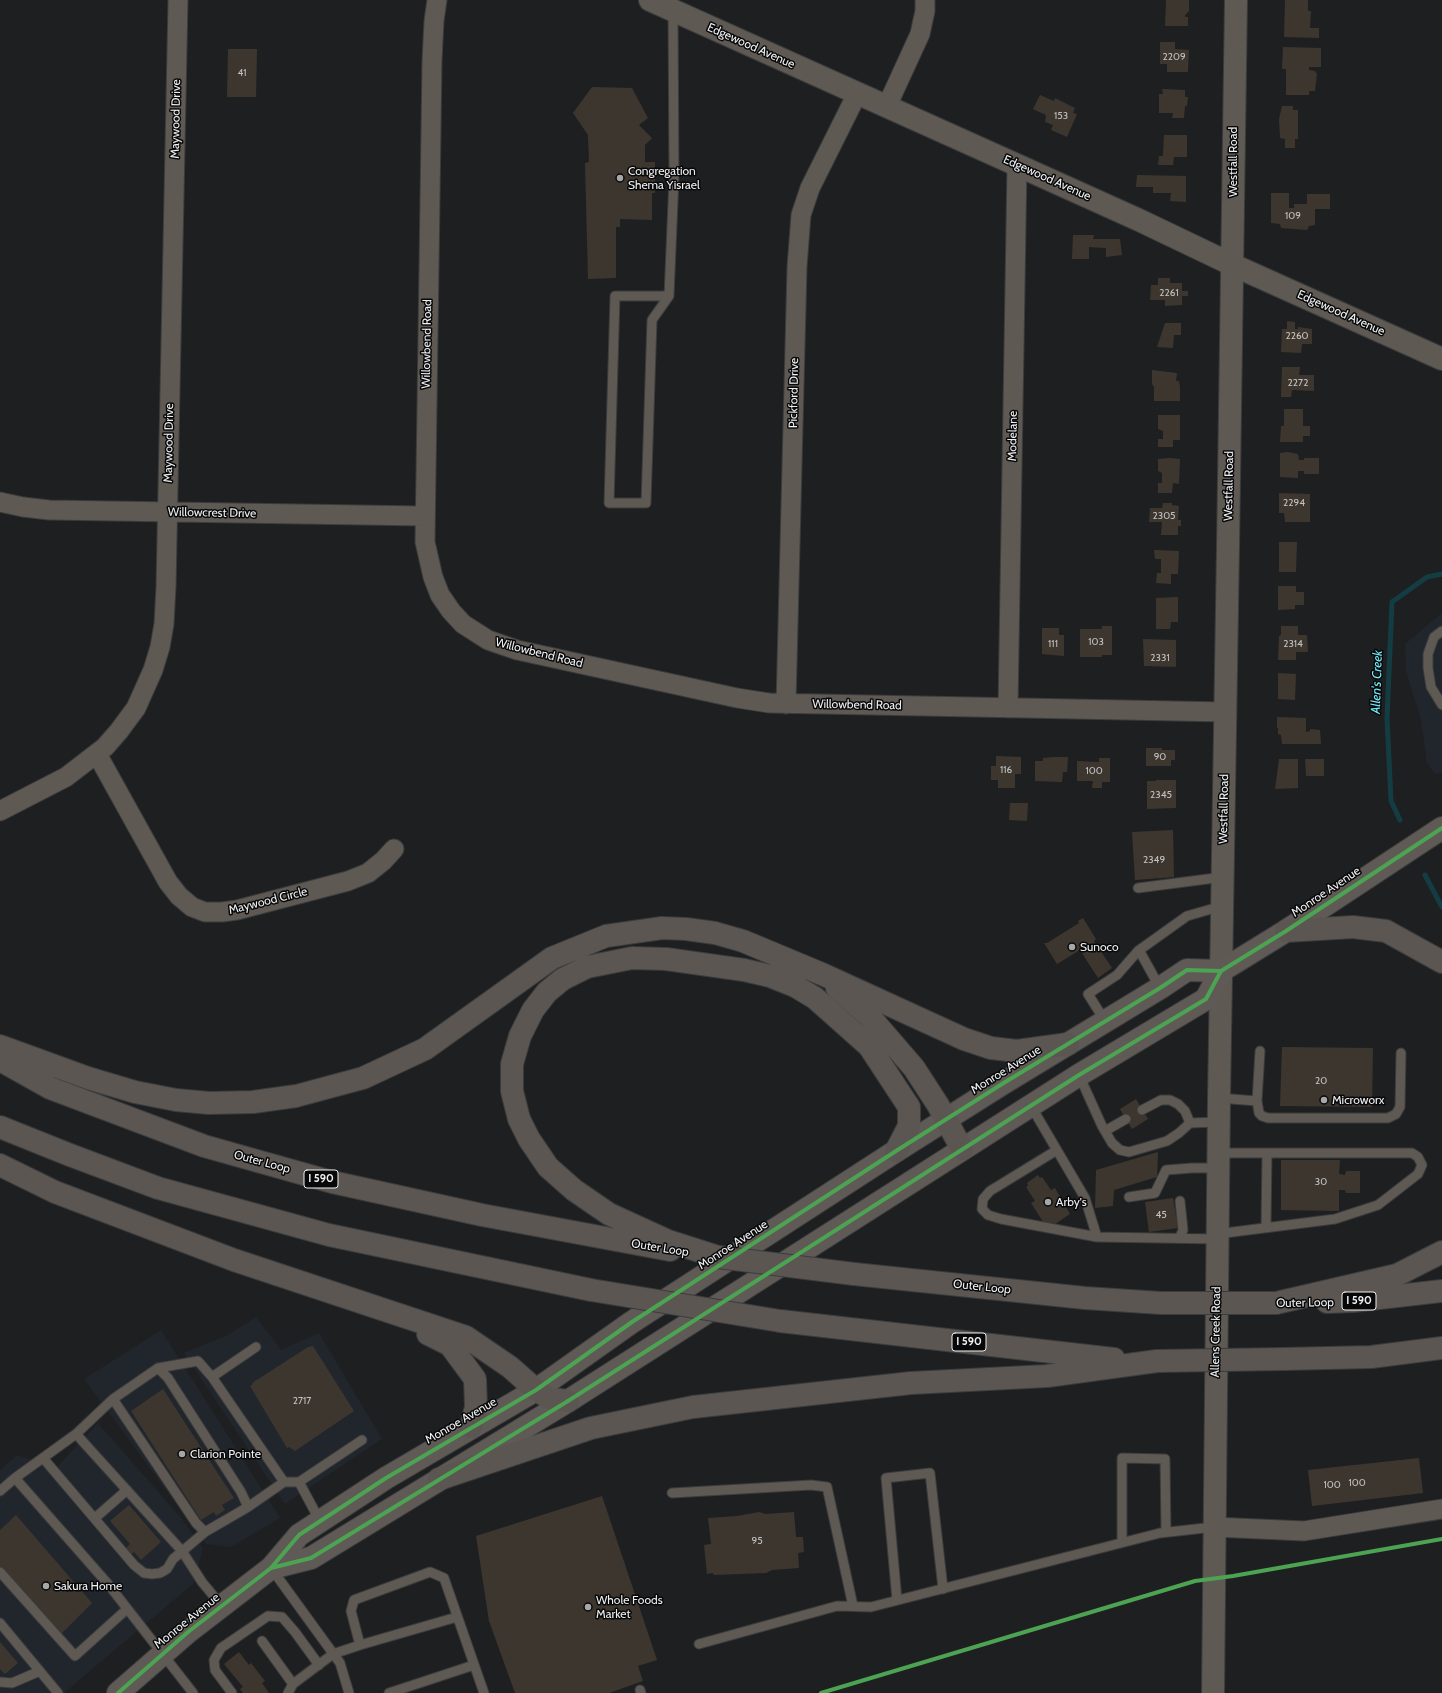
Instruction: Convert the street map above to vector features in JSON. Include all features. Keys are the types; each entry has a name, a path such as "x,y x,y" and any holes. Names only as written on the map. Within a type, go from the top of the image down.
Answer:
{"highway":[{"path":"1286,931 1353,927 1386,931 1442,962"},
{"path":"0,1046 88,1078 135,1092 176,1100 209,1103 253,1102 296,1096 363,1078 396,1064 425,1049 522,978 552,958 606,936 662,928 686,929 716,933 743,941 822,974 964,1039 991,1048 1017,1051 1068,1044"},
{"path":"662,1244 609,1214 574,1190 548,1167 529,1139 519,1119 512,1091 512,1064 520,1036 533,1010 547,992 563,979 587,967 632,958 666,959 714,965 770,976 802,990 815,998 869,1046 909,1107 909,1126 896,1151"},
{"path":"822,974 870,1017 914,1068 938,1105 962,1149"},
{"name":"Outer Loop","path":"0,1060 50,1088 204,1146 347,1185 482,1215 662,1244 718,1257 854,1274 1085,1298 1161,1303 1353,1302 1442,1291"},
{"name":"I 590","path":"0,1127 165,1190 329,1235 591,1290 780,1321 1131,1361 1371,1357 1442,1348"},
{"path":"0,1165 55,1192 234,1260 466,1337 510,1367 536,1390 549,1398 568,1401"},
{"path":"1276,1303 1397,1275 1442,1252"},
{"path":"381,1308 450,1346 475,1379 476,1407 470,1427"},
{"path":"439,1479 591,1428 692,1407 911,1383 1047,1376 1157,1361"}],"main road":[{"name":"Monroe Avenue","path":"271,1568 311,1558 568,1401 1079,1075 1206,999 1221,971 1286,931 1438,831"},
{"name":"Monroe Avenue","path":"118,1693 221,1605 271,1568 299,1535 320,1521 386,1478 470,1427 536,1390 632,1322 896,1151 1187,970 1221,971"}],"street":[{"name":"Maywood Drive","path":"0,811 66,777 97,754 119,731 136,708 153,670 158,653 164,624 178,0"},
{"name":"Willowbend Road","path":"437,0 432,61 424,516 425,542 433,578 440,595 451,611 463,624 488,640 517,650 737,698 769,703 1226,712"},
{"name":"Edgewood Avenue","path":"650,0 857,94 887,106 1442,359"},
{"path":"887,106 920,34 925,0"},
{"name":"Westfall Road","path":"1221,971 1236,0"},
{"name":"Pickford Drive","path":"786,704 797,267 801,215 810,188 857,94"},
{"name":"Modelane","path":"1008,708 1017,165"},
{"name":"Willowcrest Drive","path":"0,502 22,507 49,510 424,516"},
{"name":"Maywood Circle","path":"97,754 168,882 178,896 192,907 205,912 237,910 348,881 368,873 383,861 394,849"},
{"name":"Allens Creek Road","path":"1213,1693 1218,1122 1221,971"},
{"path":"1214,1527 1304,1531 1442,1509"}],"lane":[{"path":"669,296 616,296 609,503 646,503 652,320 669,296 674,178 673,11"},
{"path":"1442,631 1434,637 1428,654 1428,668 1432,687 1442,705"},
{"path":"1138,888 1223,877"},
{"path":"1105,1022 1088,994 1117,975 1140,950 1187,916 1222,906"},
{"path":"1140,950 1160,988"},
{"path":"1260,1051 1257,1101 1259,1112 1262,1116 1268,1118 1388,1118 1396,1114 1400,1107 1401,1053"},
{"path":"1079,1075 1105,1131 1112,1143 1120,1150 1129,1152 1167,1141 1179,1133 1190,1122 1218,1122"},
{"path":"1219,1098 1257,1101"},
{"path":"1142,1110 1161,1100 1170,1100 1178,1104 1185,1111 1190,1122"},
{"path":"1030,1106 1085,1198 1097,1237"},
{"path":"1105,1131 1126,1119"},
{"path":"1057,1150 990,1191 983,1199 982,1209 988,1215 1097,1237 1217,1236 1266,1227 1335,1219 1378,1206 1418,1174 1422,1165 1418,1157 1412,1153 1267,1153 1218,1160 1192,1168 1166,1170 1155,1193 1129,1198"},
{"path":"1266,1227 1267,1153"},
{"path":"1180,1200 1183,1230 1180,1237"},
{"path":"212,1376 256,1347"},
{"path":"0,1491 15,1478 76,1434 113,1399 158,1368 198,1361 212,1376 284,1482"},
{"path":"158,1368 168,1378 241,1492 248,1507"},
{"path":"113,1399 196,1523 205,1532"},
{"path":"76,1434 182,1551 202,1582 221,1605"},
{"path":"43,1458 134,1565 144,1573 152,1574 160,1573 167,1569 173,1559 205,1532 248,1507 284,1482 299,1482 362,1440"},
{"path":"1122,1541 1122,1458 1164,1458 1166,1532"},
{"path":"898,1600 886,1478 930,1473 943,1589"},
{"path":"15,1478 108,1584 193,1693"},
{"path":"299,1482 320,1521"},
{"path":"672,1492 811,1485 827,1487 853,1606"},
{"path":"95,1518 128,1490"},
{"path":"699,1644 837,1606 871,1607 1122,1541 1166,1532 1214,1527"},
{"path":"271,1568 340,1663 349,1693"},
{"path":"0,1572 74,1656 127,1609"},
{"path":"360,1645 351,1611 354,1600 430,1572 444,1578 484,1693"},
{"path":"232,1693 215,1670 214,1660 221,1648 268,1616 282,1617 319,1665"},
{"path":"288,1693 293,1684 333,1654 457,1617"},
{"path":"0,1623 58,1693"},
{"path":"262,1641 293,1684"},
{"path":"389,1693 474,1665"},
{"path":"0,1682 12,1683 40,1671"}],"shaded area":[{"path":"1442,613 1442,773 1435,774 1427,763 1421,720 1406,671 1405,644"},
{"path":"256,1317 281,1350 319,1333 382,1439 285,1504 184,1353 228,1335"},
{"path":"161,1330 280,1518 231,1547 206,1544 84,1379"},
{"path":"98,1423 181,1518 203,1548 194,1583 64,1693 0,1693 0,1470 17,1455 56,1468"}],"building":[{"path":"1166,0 1189,0 1189,11 1185,15 1185,17 1188,17 1188,26 1165,26"},
{"path":"1285,0 1308,0 1308,11 1311,11 1310,28 1319,28 1319,38 1284,37"},
{"path":"1160,42 1175,42 1175,49 1189,50 1188,72 1167,72 1167,64 1160,64"},
{"path":"1283,47 1321,48 1321,67 1309,67 1309,70 1315,71 1317,74 1315,91 1309,91 1309,95 1286,95 1286,69 1282,69"},
{"path":"228,49 257,49 256,97 227,97"},
{"name":"Congregation Shema Yisrael","path":"592,87 632,88 648,118 639,125 652,138 645,145 645,162 655,162 655,193 652,193 652,220 620,219 620,227 616,227 616,278 588,279 585,163 589,162 588,135 573,113"},
{"path":"1162,89 1185,90 1185,97 1188,97 1187,106 1185,106 1184,118 1172,118 1173,113 1159,113 1159,94 1163,94"},
{"path":"1040,95 1054,101 1055,98 1075,108 1073,113 1077,114 1067,137 1051,130 1053,125 1045,122 1046,115 1033,109"},
{"path":"1282,106 1293,106 1293,110 1298,110 1298,139 1295,139 1295,148 1285,148 1285,139 1280,138 1279,119"},
{"path":"1164,135 1187,135 1187,157 1174,157 1173,165 1158,165 1159,156 1163,156"},
{"path":"1137,175 1186,176 1186,202 1170,201 1171,193 1153,193 1153,187 1136,187"},
{"path":"1271,193 1289,193 1289,208 1294,208 1294,204 1307,204 1307,194 1330,194 1330,209 1315,209 1315,225 1309,226 1307,230 1281,228 1280,224 1271,223"},
{"path":"1073,235 1094,235 1093,239 1120,239 1122,255 1106,257 1106,248 1089,247 1089,259 1072,259"},
{"path":"1158,278 1170,278 1170,283 1182,283 1182,291 1188,291 1188,296 1182,296 1182,305 1165,306 1165,300 1150,300 1151,285 1158,285"},
{"path":"1287,321 1295,322 1295,329 1298,329 1298,327 1312,329 1312,344 1302,344 1301,353 1281,352 1282,329 1287,329"},
{"path":"1165,323 1181,323 1181,335 1174,335 1173,348 1157,347"},
{"path":"1282,367 1300,367 1299,375 1314,375 1314,391 1292,390 1291,397 1281,397"},
{"path":"1152,370 1177,373 1176,381 1179,381 1180,401 1154,401"},
{"path":"1284,409 1303,409 1303,426 1310,426 1310,436 1303,436 1303,442 1280,442 1281,426 1284,426"},
{"path":"1158,415 1180,415 1180,440 1173,440 1173,447 1158,447 1158,439 1163,439 1163,431 1158,429"},
{"path":"1288,452 1298,454 1299,460 1304,460 1304,458 1319,458 1319,474 1304,474 1304,471 1298,471 1298,478 1280,477 1280,453"},
{"path":"1158,459 1180,459 1179,484 1173,483 1172,493 1158,493 1158,483 1162,483 1162,473 1158,471"},
{"path":"1279,493 1310,494 1310,522 1285,522 1284,513 1279,513"},
{"path":"1163,503 1172,503 1172,505 1179,506 1178,520 1181,520 1181,526 1178,526 1178,535 1161,535 1162,522 1149,522 1150,508 1162,508"},
{"path":"1279,542 1297,542 1296,572 1279,572"},
{"path":"1154,550 1179,551 1178,574 1171,574 1171,584 1156,583 1157,573 1161,573 1161,559 1155,559"},
{"path":"1278,586 1296,586 1296,592 1304,592 1304,605 1295,605 1295,609 1278,610"},
{"path":"1178,597 1178,622 1171,622 1170,629 1156,629 1156,598"},
{"path":"1102,626 1112,626 1112,655 1102,655 1102,657 1080,657 1080,629 1102,629"},
{"path":"1281,626 1298,626 1298,635 1307,635 1308,652 1296,652 1296,660 1278,660"},
{"path":"1042,628 1059,628 1059,635 1064,635 1064,656 1042,654"},
{"path":"1143,639 1176,640 1176,667 1144,666"},
{"path":"1278,673 1296,674 1295,700 1278,699"},
{"path":"1277,717 1306,718 1306,732 1310,731 1310,729 1320,730 1321,744 1282,744 1281,735 1278,734"},
{"path":"1146,748 1175,750 1175,760 1171,760 1171,766 1146,766"},
{"path":"996,756 1021,757 1021,774 1015,774 1015,788 998,788 998,780 991,780 991,766 996,766"},
{"path":"1068,757 1067,772 1063,772 1062,782 1035,781 1035,761 1043,761 1043,758"},
{"path":"1099,758 1110,758 1110,782 1102,782 1102,788 1092,788 1093,781 1077,781 1077,761 1099,762"},
{"path":"1279,759 1298,759 1298,788 1275,789"},
{"path":"1305,759 1324,759 1324,776 1306,776"},
{"path":"1176,780 1176,808 1147,809 1147,781"},
{"path":"1010,803 1028,803 1027,821 1009,820"},
{"path":"1173,830 1174,877 1135,880 1132,832"},
{"name":"Sunoco","path":"1083,918 1096,939 1094,941 1112,968 1098,978 1080,950 1057,964 1044,943 1047,943 1079,923 1078,921"},
{"path":"1282,1047 1373,1048 1372,1107 1280,1106"},
{"path":"1136,1099 1148,1119 1132,1129 1120,1109"},
{"path":"1158,1152 1157,1177 1114,1190 1113,1206 1095,1208 1096,1170"},
{"path":"1281,1160 1340,1160 1339,1174 1345,1175 1346,1171 1360,1171 1360,1193 1346,1193 1345,1190 1339,1190 1339,1211 1281,1210"},
{"name":"Arby's","path":"1038,1175 1040,1178 1042,1177 1051,1190 1055,1188 1070,1214 1052,1226 1045,1225 1031,1203 1035,1201 1026,1187 1028,1186 1027,1183"},
{"path":"1173,1198 1178,1228 1149,1232 1145,1202"},
{"path":"313,1346 354,1411 295,1451 289,1447 287,1448 250,1386 253,1384 252,1383 308,1347"},
{"name":"Clarion Pointe","path":"163,1389 234,1498 222,1505 225,1510 216,1516 214,1512 201,1520 131,1411"},
{"path":"1419,1458 1423,1493 1312,1506 1308,1470"},
{"path":"602,1496 657,1660 638,1666 643,1681 609,1693 515,1693 489,1621 476,1536"},
{"path":"129,1505 161,1542 141,1560 134,1552 130,1555 125,1549 130,1544 110,1521"},
{"path":"759,1512 766,1514 794,1512 796,1537 803,1537 804,1552 798,1553 799,1568 772,1570 766,1573 707,1574 704,1545 711,1544 708,1518 737,1516"},
{"name":"Sakura Home","path":"16,1515 92,1603 60,1635 0,1569 0,1530"},
{"path":"0,1642 18,1663 5,1674 0,1669"},
{"path":"239,1652 249,1665 251,1663 265,1681 262,1683 269,1693 243,1693 240,1689 243,1687 224,1664"}],"waterway":[{"name":"Allen's Creek","path":"1400,820 1391,801 1387,718 1392,602 1427,577 1442,574"},
{"name":"Allen's Creek","path":"1425,875 1442,907"}],"cycle path":[{"path":"271,1568 311,1558 568,1401 1079,1075 1206,999 1221,971 1286,931 1442,828"},
{"path":"118,1693 188,1632 271,1568 299,1535 386,1478 536,1390 632,1322 896,1151 1187,970 1221,971"},
{"path":"821,1693 1195,1581 1233,1576 1442,1539"}],"place":[{"name":"Congregation Shema Yisrael","path":"620,178"},
{"name":"Sunoco","path":"1072,947"},
{"name":"Microworx","path":"1324,1100"},
{"name":"Arby's","path":"1048,1202"},
{"name":"Clarion Pointe","path":"182,1454"},
{"name":"Sakura Home","path":"46,1586"},
{"name":"Whole Foods Market","path":"588,1607"}]}
